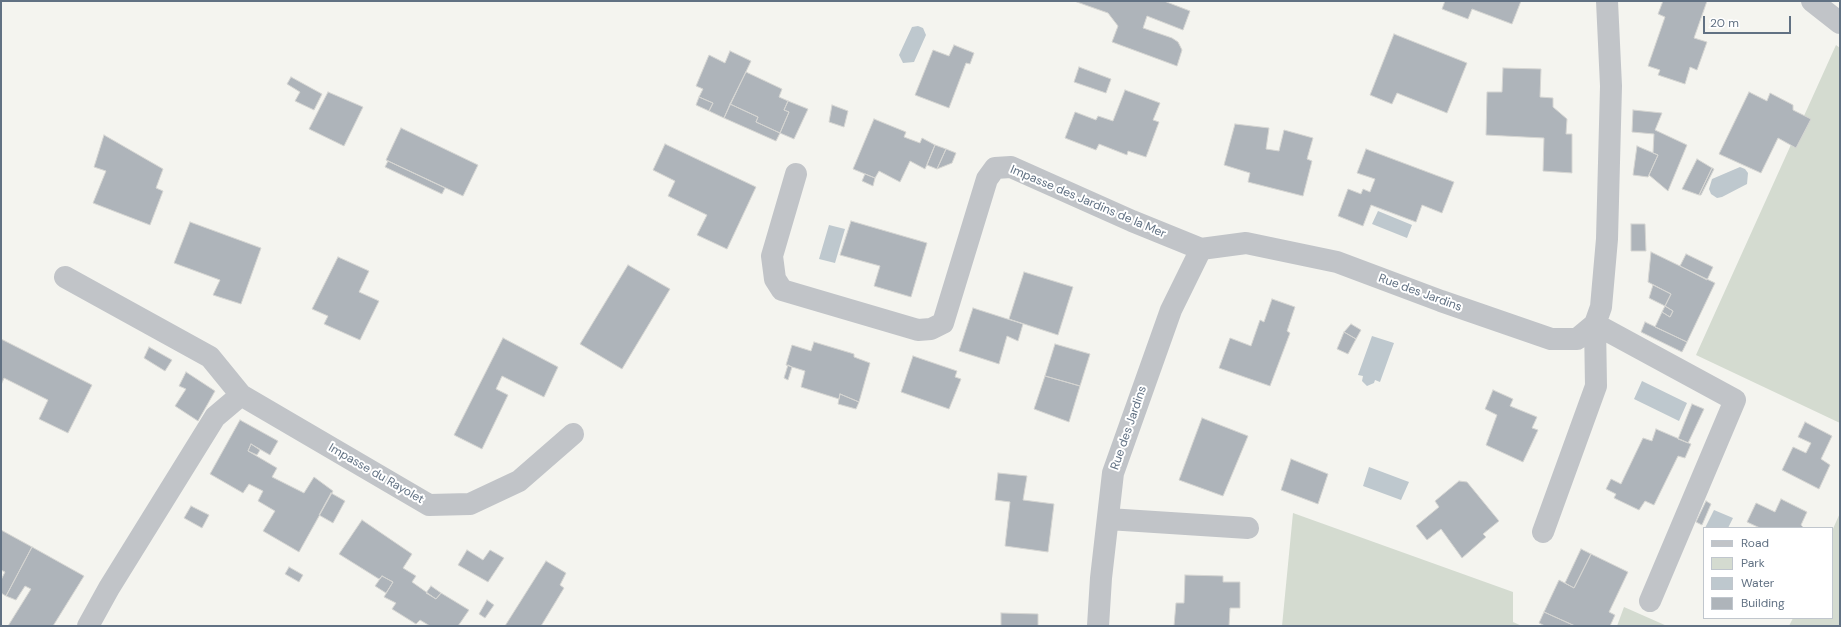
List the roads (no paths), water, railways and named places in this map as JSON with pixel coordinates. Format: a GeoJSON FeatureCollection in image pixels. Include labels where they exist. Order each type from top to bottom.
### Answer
{"type":"FeatureCollection","features":[{"type":"Feature","properties":{"kind":"street","name":"Rue des Jardins"},"geometry":{"type":"LineString","coordinates":[[1098,626],[1101,578],[1114,473],[1170,310],[1201,249],[1246,242],[1337,262],[1441,301],[1551,339],[1577,339],[1595,324],[1602,307],[1607,239],[1611,86],[1607,1]]}},
{"type":"Feature","properties":{"kind":"street"},"geometry":{"type":"LineString","coordinates":[[1812,1],[1840,23]]}},
{"type":"Feature","properties":{"kind":"street","name":"Impasse des Jardins de la Mer"},"geometry":{"type":"LineString","coordinates":[[796,174],[772,256],[774,278],[782,290],[918,330],[931,329],[944,323],[987,179],[995,168],[1011,167],[1132,221],[1201,249]]}},
{"type":"Feature","properties":{"kind":"street","name":"Impasse du Rayolet"},"geometry":{"type":"LineString","coordinates":[[65,277],[210,357],[241,395],[429,505],[470,504],[519,481],[574,434]]}},
{"type":"Feature","properties":{"kind":"street"},"geometry":{"type":"LineString","coordinates":[[1543,532],[1596,386],[1595,324],[1736,400],[1650,602]]}},
{"type":"Feature","properties":{"kind":"street"},"geometry":{"type":"LineString","coordinates":[[88,626],[109,588],[215,417],[241,395]]}},
{"type":"Feature","properties":{"kind":"street"},"geometry":{"type":"LineString","coordinates":[[1108,519],[1248,528]]}},
{"type":"Feature","properties":{"kind":"water"},"geometry":{"type":"Polygon","coordinates":[[[918,26],[923,28],[926,35],[914,62],[903,63],[899,55],[912,27],[918,26]]]}},
{"type":"Feature","properties":{"kind":"water"},"geometry":{"type":"Polygon","coordinates":[[[1740,167],[1745,169],[1748,173],[1747,184],[1722,197],[1717,198],[1711,194],[1709,189],[1712,179],[1740,167]]]}},
{"type":"Feature","properties":{"kind":"water"},"geometry":{"type":"Polygon","coordinates":[[[1378,211],[1412,225],[1407,238],[1372,224],[1378,211]]]}},
{"type":"Feature","properties":{"kind":"water"},"geometry":{"type":"Polygon","coordinates":[[[829,225],[845,229],[835,263],[819,259],[829,225]]]}},
{"type":"Feature","properties":{"kind":"water"},"geometry":{"type":"Polygon","coordinates":[[[1372,336],[1394,343],[1380,382],[1375,380],[1374,383],[1367,386],[1362,381],[1363,376],[1358,375],[1372,336]]]}},
{"type":"Feature","properties":{"kind":"water"},"geometry":{"type":"Polygon","coordinates":[[[1642,381],[1687,403],[1679,421],[1634,399],[1642,381]]]}},
{"type":"Feature","properties":{"kind":"water"},"geometry":{"type":"Polygon","coordinates":[[[1369,467],[1409,482],[1401,500],[1363,486],[1369,467]]]}},
{"type":"Feature","properties":{"kind":"water"},"geometry":{"type":"Polygon","coordinates":[[[1714,510],[1733,518],[1728,527],[1706,527],[1714,510]]]}}]}
